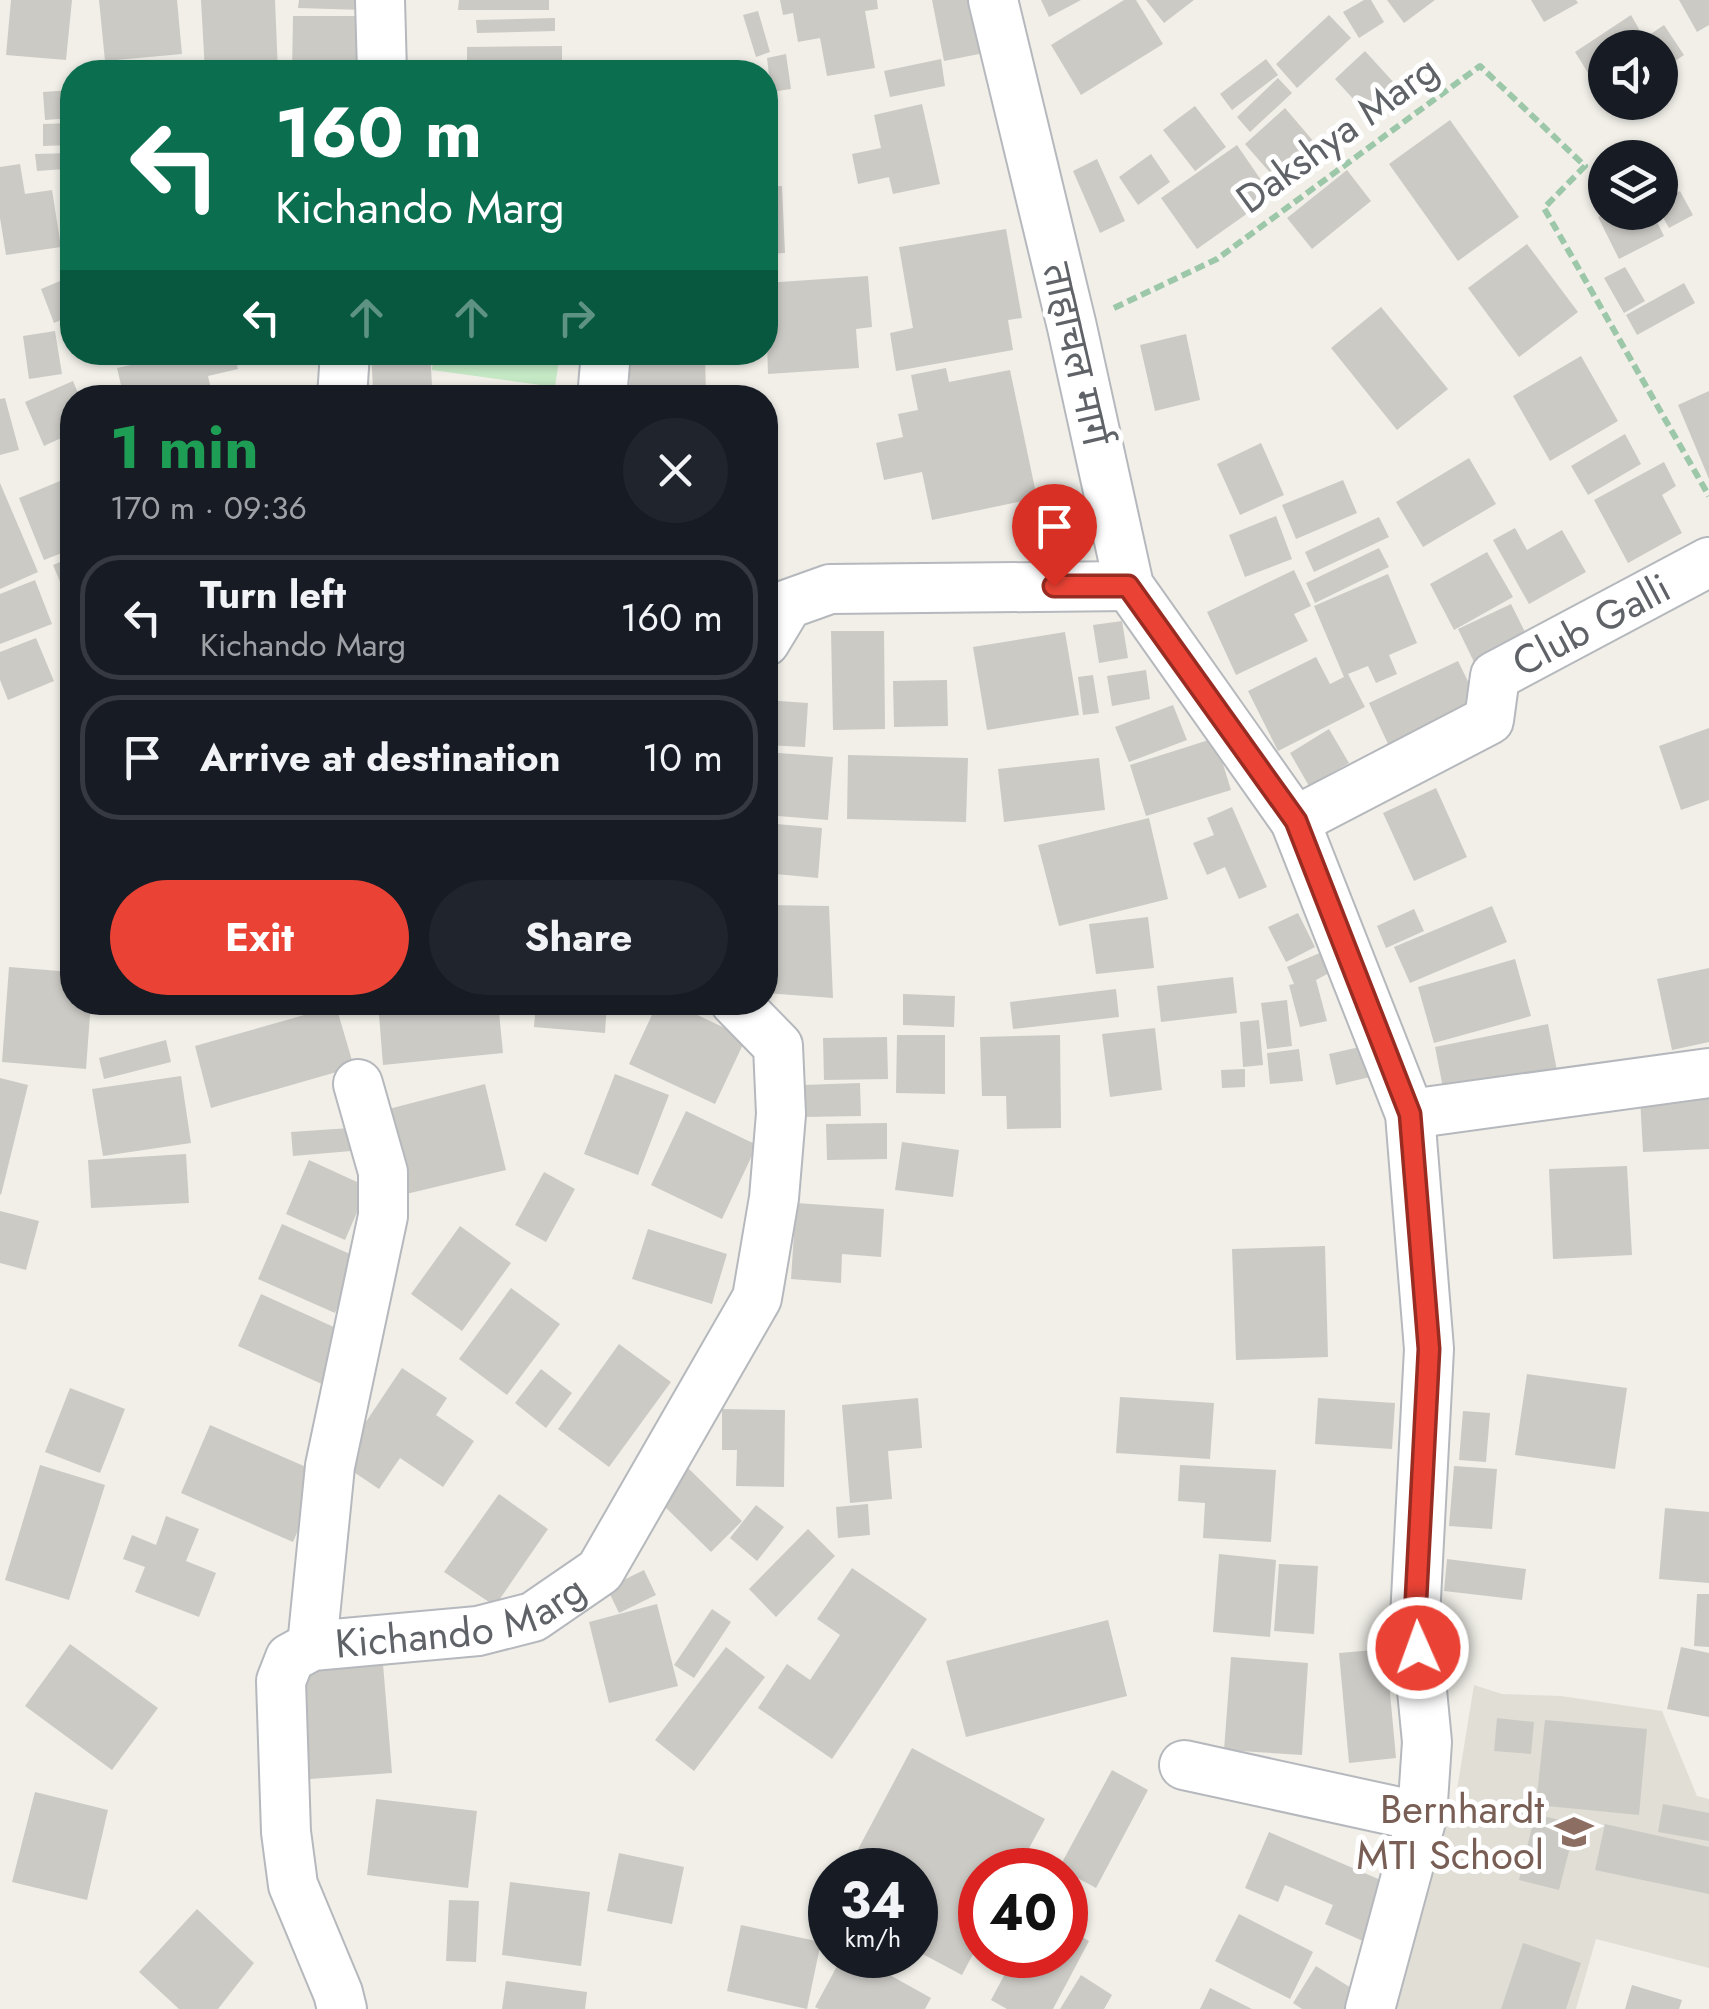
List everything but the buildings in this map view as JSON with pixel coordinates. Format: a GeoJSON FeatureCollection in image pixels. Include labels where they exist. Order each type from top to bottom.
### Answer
{"type":"FeatureCollection","features":[{"type":"Feature","properties":{"kind":"street"},"geometry":{"type":"LineString","coordinates":[[380,0],[382,60]]}},
{"type":"Feature","properties":{"kind":"street","name":"ताहाचल मार्ग"},"geometry":{"type":"LineString","coordinates":[[994,0],[1128,586],[1296,821],[1410,1114],[1429,1349],[1415,1618],[1427,1742],[1422,1817],[1370,2009]]}},
{"type":"Feature","properties":{"kind":"street","name":"Club Galli"},"geometry":{"type":"LineString","coordinates":[[1296,821],[1489,720],[1495,676],[1709,562]]}},
{"type":"Feature","properties":{"kind":"street"},"geometry":{"type":"LineString","coordinates":[[778,621],[788,604],[830,589],[1128,586]]}},
{"type":"Feature","properties":{"kind":"street","name":"Kichando Marg"},"geometry":{"type":"LineString","coordinates":[[342,2009],[293,1885],[286,1832],[282,1681],[290,1658],[312,1646],[478,1631],[533,1616],[600,1571],[757,1298],[774,1198],[781,1114],[778,1046],[748,1015]]}},
{"type":"Feature","properties":{"kind":"street"},"geometry":{"type":"LineString","coordinates":[[1410,1114],[1709,1073]]}},
{"type":"Feature","properties":{"kind":"street"},"geometry":{"type":"LineString","coordinates":[[312,1646],[330,1466],[384,1216],[383,1172],[358,1084]]}},
{"type":"Feature","properties":{"kind":"street"},"geometry":{"type":"LineString","coordinates":[[1184,1765],[1422,1817]]}},
{"type":"Feature","properties":{"kind":"path","name":"Dakshya Marg"},"geometry":{"type":"LineString","coordinates":[[1072,328],[1216,260],[1480,66],[1585,166],[1544,208],[1709,496]]}},
{"type":"Feature","properties":{"kind":"shaded area","name":"Bernhardt MTI School"},"geometry":{"type":"Polygon","coordinates":[[[1474,1685],[1502,1694],[1561,1696],[1662,1711],[1697,1796],[1709,1799],[1709,1968],[1596,1939],[1576,2009],[1378,2009],[1423,1862],[1455,1802],[1474,1685]]]}},
{"type":"Feature","properties":{"kind":"green space"},"geometry":{"type":"Polygon","coordinates":[[[433,365],[558,365],[555,385],[432,370],[433,365]]]}},
{"type":"Feature","properties":{"kind":"place","name":"Bernhardt MTI School"},"geometry":{"type":"Point","coordinates":[1574,1832]}},
{"type":"Feature","properties":{"kind":"route"},"geometry":{"type":"LineString","coordinates":[[1054,586],[1128,586],[1296,821],[1410,1114],[1429,1349],[1415,1618],[1418,1648]]}}]}
